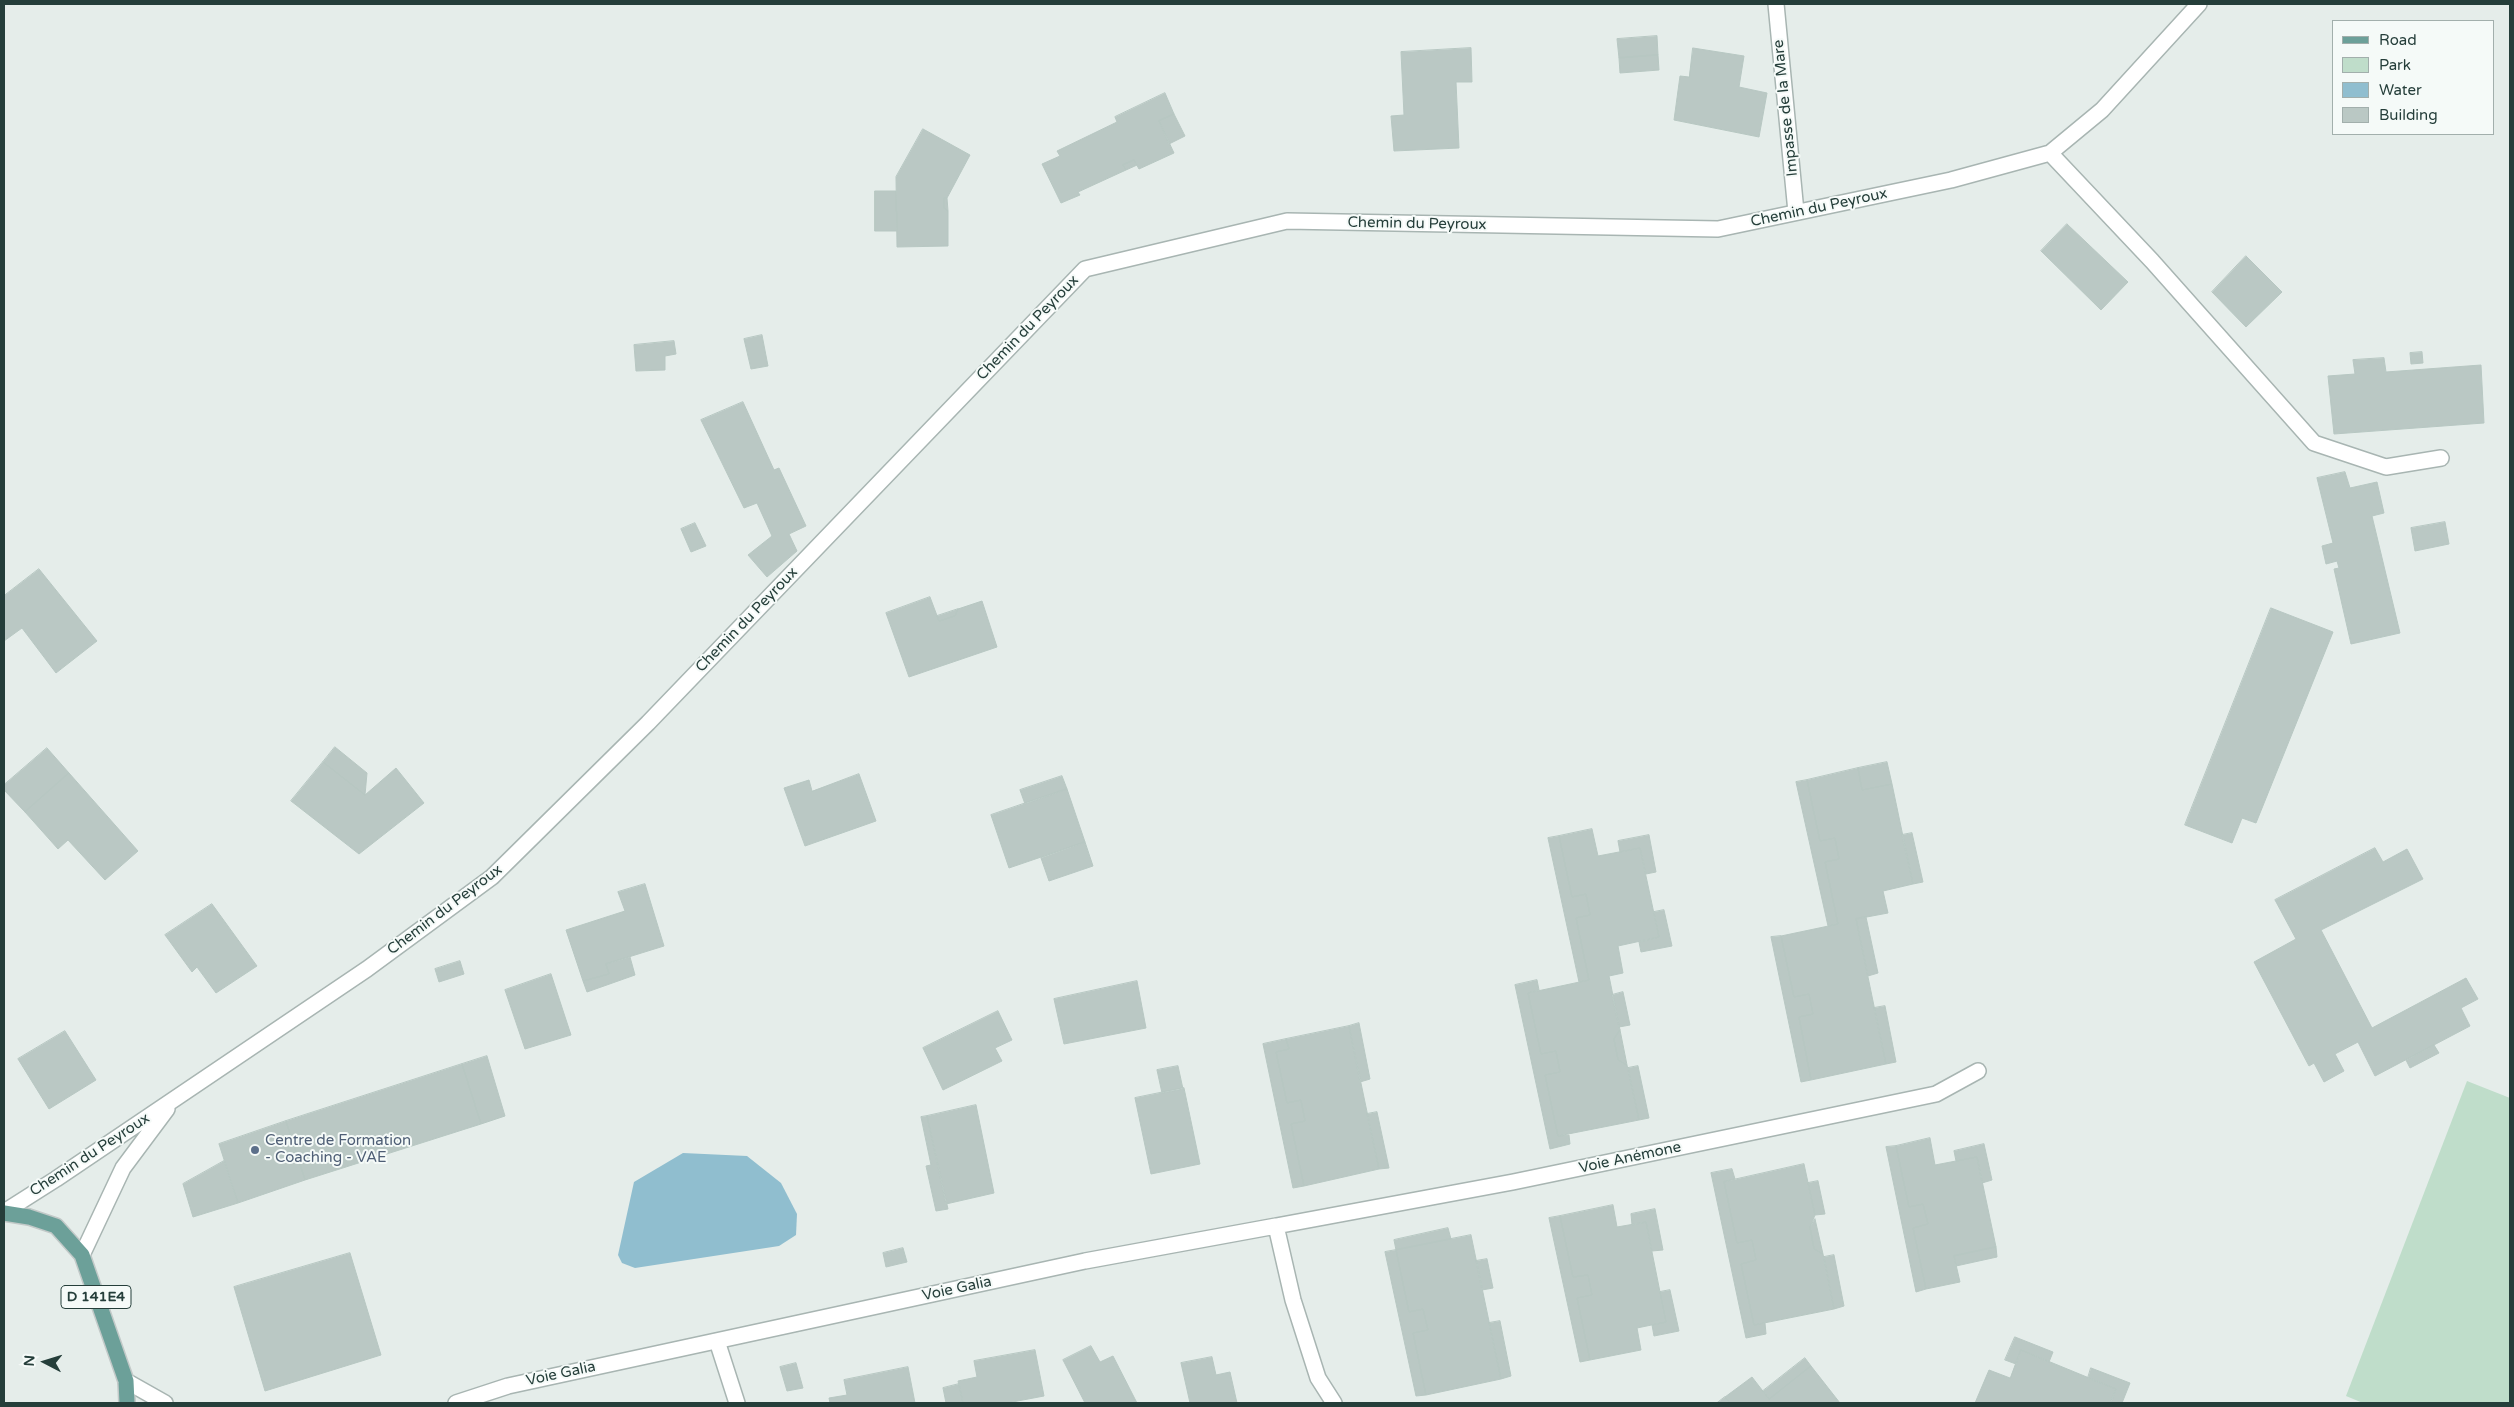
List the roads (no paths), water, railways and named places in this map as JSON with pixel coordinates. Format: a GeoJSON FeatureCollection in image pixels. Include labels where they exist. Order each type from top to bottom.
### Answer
{"type":"FeatureCollection","features":[{"type":"Feature","properties":{"kind":"main road","name":"D 141E4"},"geometry":{"type":"LineString","coordinates":[[4,1212],[28,1216],[56,1226],[82,1255],[126,1380],[127,1403]]}},
{"type":"Feature","properties":{"kind":"street","name":"Impasse de la Mare"},"geometry":{"type":"LineString","coordinates":[[1776,4],[1796,212]]}},
{"type":"Feature","properties":{"kind":"street","name":"Chemin du Peyroux"},"geometry":{"type":"LineString","coordinates":[[4,1212],[56,1180],[367,969],[492,877],[648,723],[1085,268],[1287,221],[1718,229],[1951,180],[2050,152],[2102,110],[2199,4]]}},
{"type":"Feature","properties":{"kind":"street"},"geometry":{"type":"LineString","coordinates":[[2050,152],[2152,261],[2314,443],[2386,467],[2441,458]]}},
{"type":"Feature","properties":{"kind":"street","name":"Voie Anémone"},"geometry":{"type":"LineString","coordinates":[[1276,1226],[1513,1182],[1936,1094],[1978,1071]]}},
{"type":"Feature","properties":{"kind":"street","name":"Chemin du Peyroux"},"geometry":{"type":"LineString","coordinates":[[82,1255],[123,1168],[175,1098]]}},
{"type":"Feature","properties":{"kind":"street"},"geometry":{"type":"LineString","coordinates":[[1276,1226],[1293,1300],[1318,1378],[1334,1403]]}},
{"type":"Feature","properties":{"kind":"street","name":"Voie Galia"},"geometry":{"type":"LineString","coordinates":[[456,1403],[508,1386],[1085,1261],[1276,1226]]}},
{"type":"Feature","properties":{"kind":"street"},"geometry":{"type":"LineString","coordinates":[[718,1341],[737,1403]]}},
{"type":"Feature","properties":{"kind":"street"},"geometry":{"type":"LineString","coordinates":[[126,1380],[165,1403]]}},
{"type":"Feature","properties":{"kind":"water"},"geometry":{"type":"Polygon","coordinates":[[[683,1153],[747,1156],[781,1183],[797,1214],[796,1235],[779,1246],[635,1268],[622,1263],[618,1255],[634,1182],[683,1153]]]}},
{"type":"Feature","properties":{"kind":"place","name":"Centre de Formation - Coaching - VAE"},"geometry":{"type":"Point","coordinates":[255,1150]}}]}
